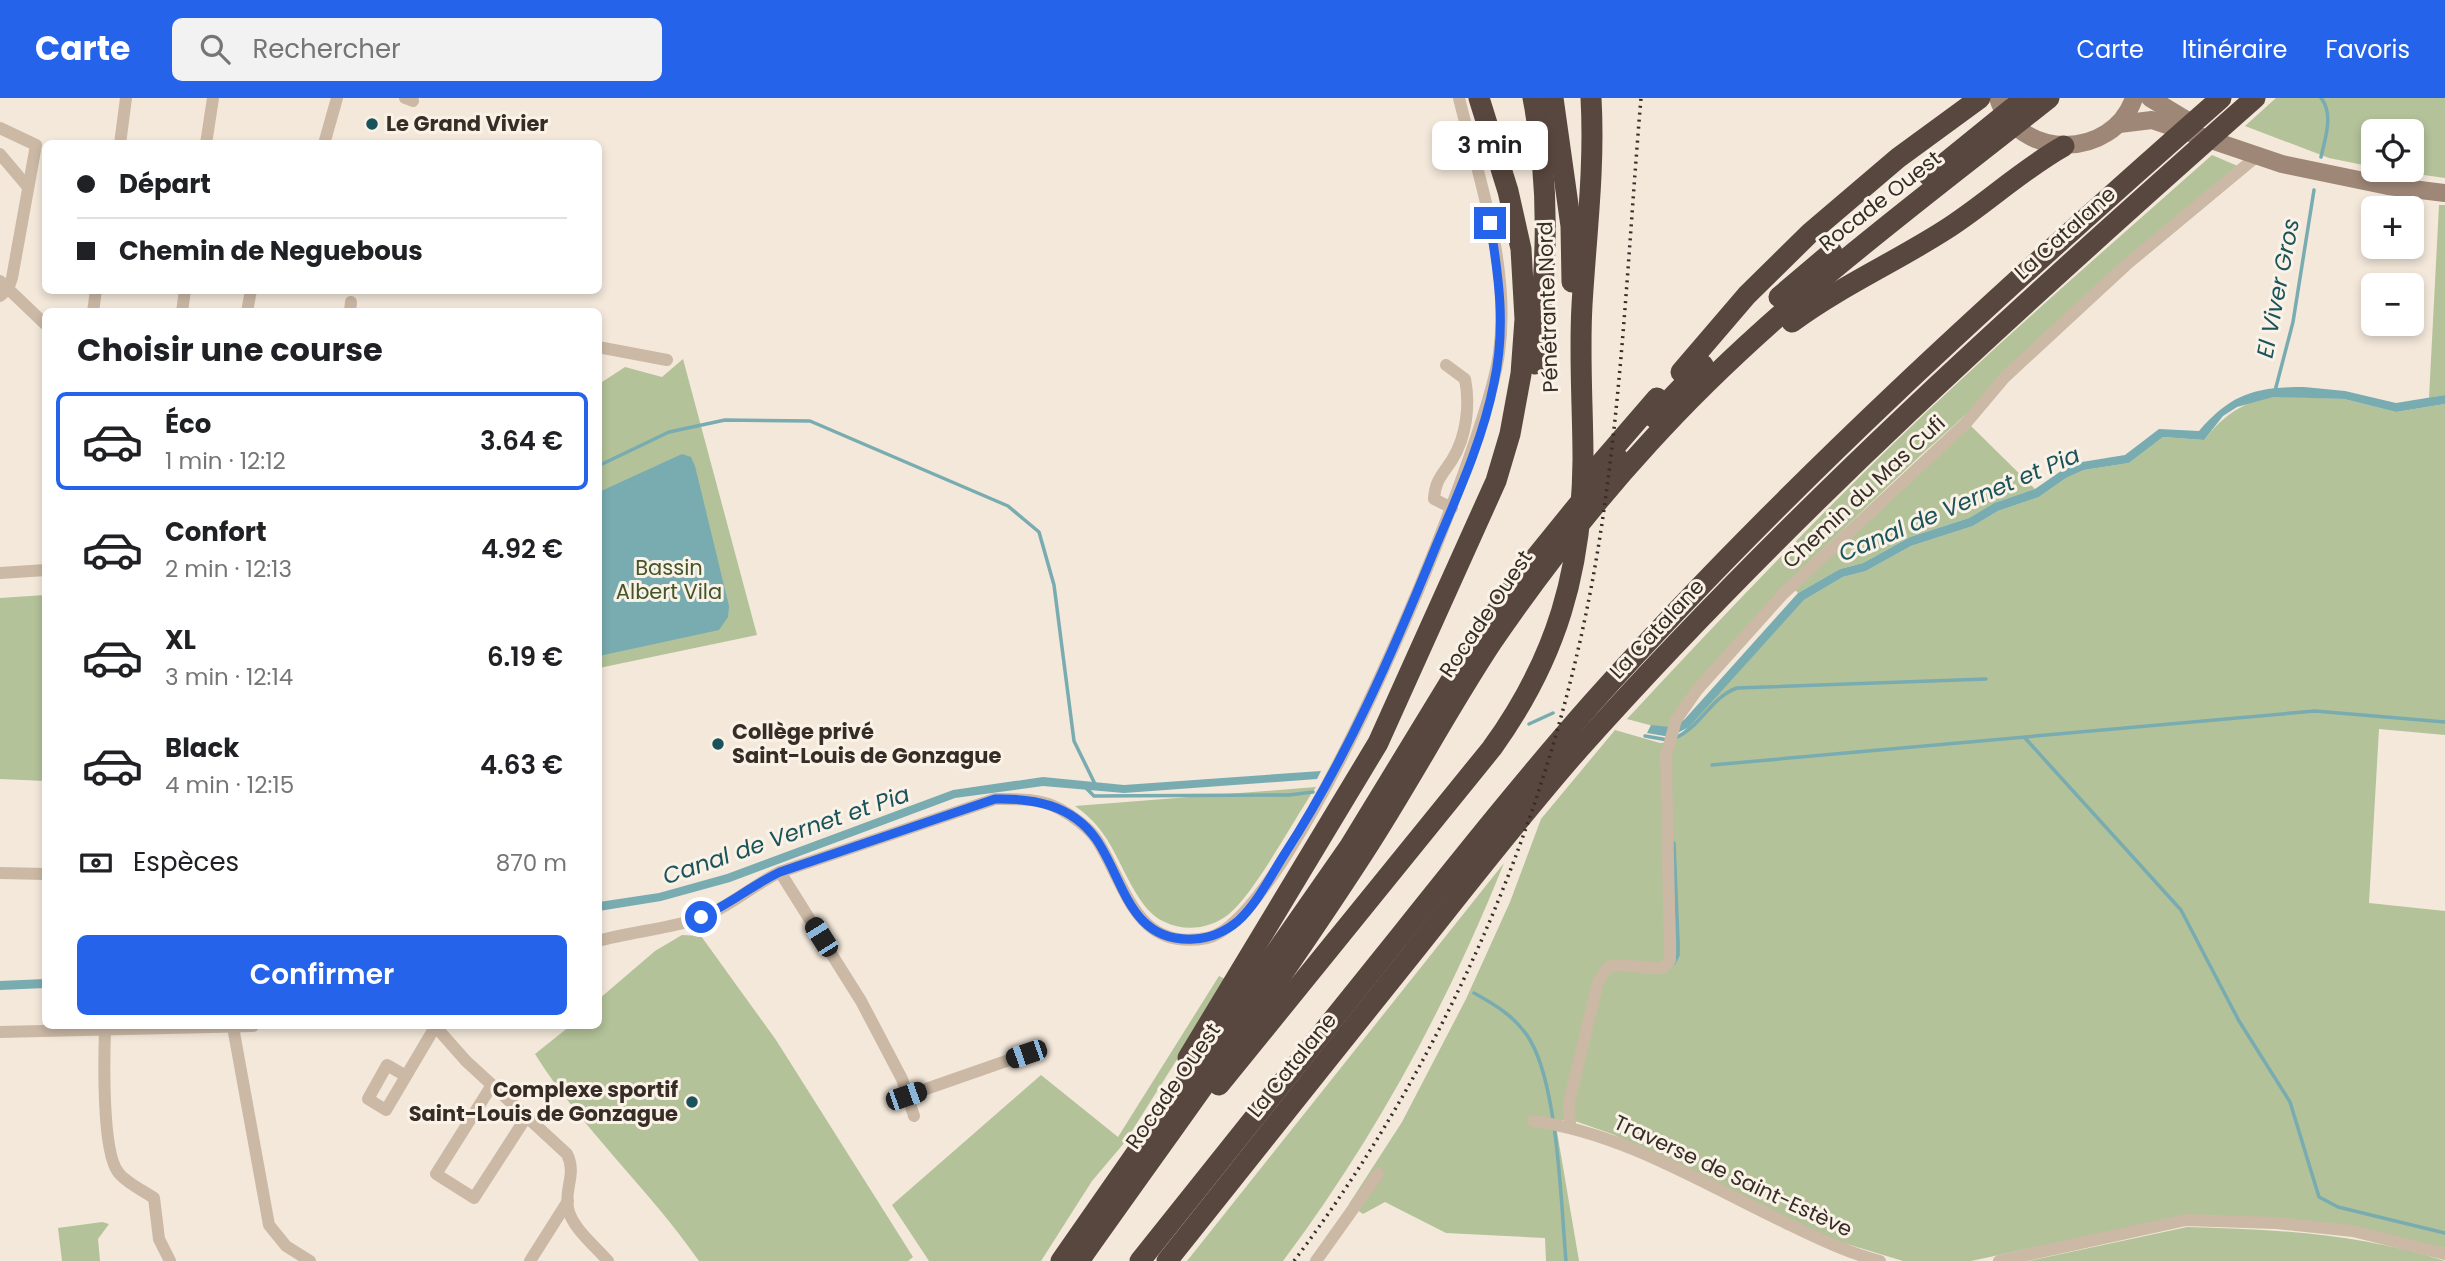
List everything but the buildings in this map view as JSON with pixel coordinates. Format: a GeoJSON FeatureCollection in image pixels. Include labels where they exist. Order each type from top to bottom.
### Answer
{"type":"FeatureCollection","features":[{"type":"Feature","properties":{"kind":"highway"},"geometry":{"type":"LineString","coordinates":[[1051,1261],[1140,1134],[1378,743],[1496,481],[1510,434],[1521,374],[1525,320],[1521,249],[1508,191],[1479,98]]}},
{"type":"Feature","properties":{"kind":"highway","name":"Pénétrante Nord"},"geometry":{"type":"LineString","coordinates":[[1378,743],[1420,662],[1501,484],[1532,379],[1543,305],[1547,206],[1544,158],[1533,98]]}},
{"type":"Feature","properties":{"kind":"highway","name":"Pénétrante Nord"},"geometry":{"type":"LineString","coordinates":[[1553,98],[1571,226],[1570,512]]}},
{"type":"Feature","properties":{"kind":"highway"},"geometry":{"type":"LineString","coordinates":[[1081,1261],[1521,709],[1556,635],[1567,602],[1570,512],[1583,464],[1582,304],[1591,199],[1591,98]]}},
{"type":"Feature","properties":{"kind":"highway"},"geometry":{"type":"LineString","coordinates":[[1637,437],[1747,295],[1810,233],[1898,158],[1980,98]]}},
{"type":"Feature","properties":{"kind":"highway","name":"Rocade Ouest"},"geometry":{"type":"LineString","coordinates":[[1061,1261],[1261,976],[1399,769],[1472,646],[1570,512],[1637,437],[2027,103],[2049,98]]}},
{"type":"Feature","properties":{"kind":"highway","name":"La Catalane"},"geometry":{"type":"LineString","coordinates":[[1140,1261],[1516,792],[1593,702],[1723,562],[1870,415],[2219,99]]}},
{"type":"Feature","properties":{"kind":"highway","name":"La Catalane"},"geometry":{"type":"LineString","coordinates":[[1167,1261],[1500,843],[1578,751],[1734,581],[1885,432],[2248,104]]}},
{"type":"Feature","properties":{"kind":"highway"},"geometry":{"type":"LineString","coordinates":[[1637,437],[1817,304],[1927,242],[1969,215],[2041,159],[2064,146]]}},
{"type":"Feature","properties":{"kind":"highway","name":"Rocade Ouest"},"geometry":{"type":"LineString","coordinates":[[1081,1261],[1363,853],[1491,644],[1564,544],[1628,467],[1637,437]]}},
{"type":"Feature","properties":{"kind":"main road"},"geometry":{"type":"LineString","coordinates":[[1998,98],[2001,107],[2017,127],[2039,141],[2064,146],[2088,143],[2119,124],[2138,119],[2159,121],[2256,157],[2348,179],[2445,193]]}},
{"type":"Feature","properties":{"kind":"main road"},"geometry":{"type":"LineString","coordinates":[[2119,124],[2134,98]]}},
{"type":"Feature","properties":{"kind":"main road"},"geometry":{"type":"LineString","coordinates":[[2150,98],[2180,118],[2269,150],[2375,175],[2445,185]]}},
{"type":"Feature","properties":{"kind":"street"},"geometry":{"type":"LineString","coordinates":[[121,140],[126,98]]}},
{"type":"Feature","properties":{"kind":"street"},"geometry":{"type":"LineString","coordinates":[[207,140],[213,98]]}},
{"type":"Feature","properties":{"kind":"street"},"geometry":{"type":"LineString","coordinates":[[325,140],[337,98]]}},
{"type":"Feature","properties":{"kind":"street"},"geometry":{"type":"LineString","coordinates":[[602,940],[701,917],[725,907],[750,888],[780,872],[995,799],[1028,799],[1058,808],[1080,823],[1096,838],[1137,915],[1150,927],[1171,937],[1210,937],[1238,921],[1251,907],[1331,779],[1416,597],[1452,508],[1494,385],[1500,351],[1502,303],[1490,223],[1460,98]]}},
{"type":"Feature","properties":{"kind":"street"},"geometry":{"type":"LineString","coordinates":[[0,128],[36,145],[3,288],[42,322]]}},
{"type":"Feature","properties":{"kind":"street"},"geometry":{"type":"LineString","coordinates":[[0,154],[27,186]]}},
{"type":"Feature","properties":{"kind":"street","name":"Chemin du Mas Cufi"},"geometry":{"type":"LineString","coordinates":[[1570,1126],[1569,1103],[1598,982],[1608,967],[1616,965],[1663,968],[1670,960],[1665,803],[1668,742],[1676,720],[1697,690],[1783,594],[1967,422],[2005,377],[2126,265],[2256,157]]}},
{"type":"Feature","properties":{"kind":"street"},"geometry":{"type":"LineString","coordinates":[[602,348],[667,360]]}},
{"type":"Feature","properties":{"kind":"street"},"geometry":{"type":"LineString","coordinates":[[1446,365],[1465,379],[1469,398],[1457,449],[1434,488],[1434,499],[1452,508]]}},
{"type":"Feature","properties":{"kind":"street"},"geometry":{"type":"LineString","coordinates":[[0,573],[42,570]]}},
{"type":"Feature","properties":{"kind":"street"},"geometry":{"type":"LineString","coordinates":[[780,872],[861,1001],[902,1079],[914,1116]]}},
{"type":"Feature","properties":{"kind":"street"},"geometry":{"type":"LineString","coordinates":[[0,873],[42,874]]}},
{"type":"Feature","properties":{"kind":"street"},"geometry":{"type":"LineString","coordinates":[[0,1032],[60,1029]]}},
{"type":"Feature","properties":{"kind":"street"},"geometry":{"type":"LineString","coordinates":[[92,1029],[147,1029]]}},
{"type":"Feature","properties":{"kind":"street"},"geometry":{"type":"LineString","coordinates":[[233,1029],[269,1225],[286,1245],[310,1261]]}},
{"type":"Feature","properties":{"kind":"street"},"geometry":{"type":"LineString","coordinates":[[406,1076],[433,1029]]}},
{"type":"Feature","properties":{"kind":"street"},"geometry":{"type":"LineString","coordinates":[[438,1029],[492,1084],[555,1140],[573,1166],[568,1201],[572,1219],[608,1261]]}},
{"type":"Feature","properties":{"kind":"street"},"geometry":{"type":"LineString","coordinates":[[104,1030],[104,1092],[113,1162],[119,1173],[154,1198],[159,1239],[170,1261]]}},
{"type":"Feature","properties":{"kind":"street"},"geometry":{"type":"LineString","coordinates":[[906,1096],[1026,1054]]}},
{"type":"Feature","properties":{"kind":"street"},"geometry":{"type":"LineString","coordinates":[[492,1084],[436,1174],[474,1198],[527,1116]]}},
{"type":"Feature","properties":{"kind":"street","name":"Traverse de Saint-Estève"},"geometry":{"type":"LineString","coordinates":[[1533,1121],[1570,1126],[1610,1139],[1832,1245],[1880,1261]]}},
{"type":"Feature","properties":{"kind":"street"},"geometry":{"type":"LineString","coordinates":[[1316,1261],[1378,1174]]}},
{"type":"Feature","properties":{"kind":"street"},"geometry":{"type":"LineString","coordinates":[[530,1261],[568,1201]]}},
{"type":"Feature","properties":{"kind":"street"},"geometry":{"type":"LineString","coordinates":[[1999,1261],[2186,1220],[2276,1223],[2353,1231],[2445,1254]]}},
{"type":"Feature","properties":{"kind":"green space"},"geometry":{"type":"Polygon","coordinates":[[[2276,98],[2445,98],[2445,178],[2424,175],[2424,119],[2361,119],[2361,165],[2329,158],[2245,126],[2276,98]]]}},
{"type":"Feature","properties":{"kind":"green space"},"geometry":{"type":"Polygon","coordinates":[[[2212,155],[2240,167],[1920,456],[1787,583],[1670,727],[1657,727],[1627,719],[1758,580],[1893,444],[2011,334],[2212,155]]]}},
{"type":"Feature","properties":{"kind":"green space"},"geometry":{"type":"Polygon","coordinates":[[[2439,205],[2445,205],[2445,395],[2429,398],[2439,205]]]}},
{"type":"Feature","properties":{"kind":"green space","name":"Bassin Albert Vila"},"geometry":{"type":"Polygon","coordinates":[[[683,359],[757,635],[602,667],[602,382],[625,367],[662,377],[683,359]]]}},
{"type":"Feature","properties":{"kind":"green space"},"geometry":{"type":"Polygon","coordinates":[[[2273,396],[2344,399],[2396,412],[2445,404],[2445,735],[2379,729],[2369,903],[2445,911],[2445,1248],[2186,1215],[1971,1261],[1903,1261],[1834,1240],[1612,1134],[1572,1120],[1555,1120],[1579,1261],[1546,1261],[1545,1238],[1446,1233],[1385,1202],[1363,1214],[1349,1204],[1402,1122],[1466,999],[1510,902],[1541,819],[1615,730],[1660,743],[1674,742],[1804,600],[1843,577],[1866,571],[1911,546],[1973,526],[1998,511],[2039,497],[2066,478],[2084,470],[2129,463],[2163,437],[2204,440],[2234,411],[2273,396]]]}},
{"type":"Feature","properties":{"kind":"green space"},"geometry":{"type":"Polygon","coordinates":[[[1971,426],[2035,489],[1994,503],[1969,518],[1910,537],[1863,563],[1840,569],[1798,593],[1795,590],[1971,426]]]}},
{"type":"Feature","properties":{"kind":"green space"},"geometry":{"type":"Polygon","coordinates":[[[42,595],[42,781],[0,779],[0,598],[42,595]]]}},
{"type":"Feature","properties":{"kind":"green space"},"geometry":{"type":"Polygon","coordinates":[[[1316,787],[1263,872],[1240,903],[1219,921],[1184,928],[1162,921],[1152,914],[1135,891],[1099,828],[1075,806],[1316,787]]]}},
{"type":"Feature","properties":{"kind":"green space"},"geometry":{"type":"Polygon","coordinates":[[[1504,863],[1458,968],[1407,1069],[1348,1167],[1283,1261],[1187,1261],[1504,863]]]}},
{"type":"Feature","properties":{"kind":"green space","name":"Complexe sportif Saint-Louis de Gonzague"},"geometry":{"type":"Polygon","coordinates":[[[682,935],[701,936],[776,1040],[913,1257],[908,1261],[699,1261],[659,1209],[573,1108],[535,1054],[566,1029],[602,1029],[602,996],[655,951],[682,935]]]}},
{"type":"Feature","properties":{"kind":"green space"},"geometry":{"type":"Polygon","coordinates":[[[1219,976],[1227,980],[1125,1142],[1092,1181],[1041,1261],[929,1261],[892,1205],[1041,1075],[1118,1137],[1219,976]]]}},
{"type":"Feature","properties":{"kind":"green space"},"geometry":{"type":"Polygon","coordinates":[[[102,1222],[109,1224],[98,1239],[100,1261],[62,1261],[58,1228],[102,1222]]]}},
{"type":"Feature","properties":{"kind":"green space"},"geometry":{"type":"Polygon","coordinates":[[[2187,1227],[2253,1229],[2350,1239],[2445,1261],[2028,1261],[2187,1227]]]}},
{"type":"Feature","properties":{"kind":"water","name":"Canal de Vernet et Pia"},"geometry":{"type":"Polygon","coordinates":[[[2304,387],[2345,391],[2396,403],[2445,395],[2445,404],[2396,412],[2344,399],[2273,397],[2237,407],[2223,416],[2204,440],[2163,437],[2129,463],[2084,470],[2066,478],[2039,497],[1998,511],[1973,526],[1911,546],[1866,571],[1843,577],[1804,600],[1689,727],[1670,737],[1647,733],[1651,725],[1670,727],[1684,720],[1798,593],[1840,569],[1863,563],[1910,537],[1969,518],[1994,503],[2035,489],[2061,471],[2082,462],[2125,455],[2159,429],[2199,431],[2222,409],[2245,395],[2271,389],[2304,387]]]}},
{"type":"Feature","properties":{"kind":"water"},"geometry":{"type":"Polygon","coordinates":[[[682,454],[691,457],[729,606],[728,617],[719,630],[602,655],[602,491],[682,454]]]}},
{"type":"Feature","properties":{"kind":"water","name":"Canal de Vernet et Pia"},"geometry":{"type":"Polygon","coordinates":[[[1321,771],[1317,779],[1124,793],[1043,786],[955,798],[730,882],[661,901],[602,911],[602,902],[659,893],[727,874],[953,790],[1043,777],[1124,785],[1321,771]]]}},
{"type":"Feature","properties":{"kind":"water"},"geometry":{"type":"Polygon","coordinates":[[[42,979],[42,988],[0,990],[0,981],[42,979]]]}},
{"type":"Feature","properties":{"kind":"waterway","name":"El Viver Gros"},"geometry":{"type":"LineString","coordinates":[[2321,98],[2328,119],[2321,157]]}},
{"type":"Feature","properties":{"kind":"waterway","name":"El Viver Gros"},"geometry":{"type":"LineString","coordinates":[[2275,391],[2293,322],[2314,190]]}},
{"type":"Feature","properties":{"kind":"waterway"},"geometry":{"type":"LineString","coordinates":[[602,464],[669,432],[725,420],[810,421],[1008,506],[1039,532],[1054,585],[1074,741],[1095,784]]}},
{"type":"Feature","properties":{"kind":"waterway"},"geometry":{"type":"LineString","coordinates":[[1675,738],[1692,727],[1720,698],[1737,688],[1986,679]]}},
{"type":"Feature","properties":{"kind":"waterway"},"geometry":{"type":"LineString","coordinates":[[1712,765],[2315,711],[2445,722]]}},
{"type":"Feature","properties":{"kind":"waterway"},"geometry":{"type":"LineString","coordinates":[[1529,724],[1553,713]]}},
{"type":"Feature","properties":{"kind":"waterway"},"geometry":{"type":"LineString","coordinates":[[1645,736],[1668,740]]}},
{"type":"Feature","properties":{"kind":"waterway"},"geometry":{"type":"LineString","coordinates":[[2025,738],[2181,910],[2239,1021],[2290,1102],[2319,1197],[2338,1207],[2445,1233]]}},
{"type":"Feature","properties":{"kind":"waterway"},"geometry":{"type":"LineString","coordinates":[[1085,787],[1094,796],[1289,795],[1313,792]]}},
{"type":"Feature","properties":{"kind":"waterway"},"geometry":{"type":"LineString","coordinates":[[1674,843],[1678,942],[1678,955],[1674,963]]}},
{"type":"Feature","properties":{"kind":"waterway"},"geometry":{"type":"LineString","coordinates":[[1474,993],[1498,1007],[1519,1025],[1530,1040],[1539,1061],[1547,1086],[1557,1147],[1566,1261]]}},
{"type":"Feature","properties":{"kind":"railway"},"geometry":{"type":"LineString","coordinates":[[1294,1261],[1350,1182],[1401,1100],[1447,1014],[1488,926],[1523,836],[1553,744],[1578,650],[1606,499],[1641,98]]}},
{"type":"Feature","properties":{"kind":"place","name":"Le Grand Vivier"},"geometry":{"type":"Point","coordinates":[372,124]}},
{"type":"Feature","properties":{"kind":"place","name":"Collège privé Saint-Louis de Gonzague"},"geometry":{"type":"Point","coordinates":[718,744]}},
{"type":"Feature","properties":{"kind":"place","name":"Complexe sportif Saint-Louis de Gonzague"},"geometry":{"type":"Point","coordinates":[692,1102]}},
{"type":"Feature","properties":{"kind":"route"},"geometry":{"type":"LineString","coordinates":[[701,917],[725,907],[750,888],[780,872],[995,799],[1028,799],[1058,808],[1096,838],[1120,888],[1137,915],[1150,927],[1171,937],[1195,939],[1223,932],[1238,921],[1251,907],[1331,779],[1416,597],[1452,508],[1483,422],[1500,351],[1502,303],[1490,223]]}}]}
